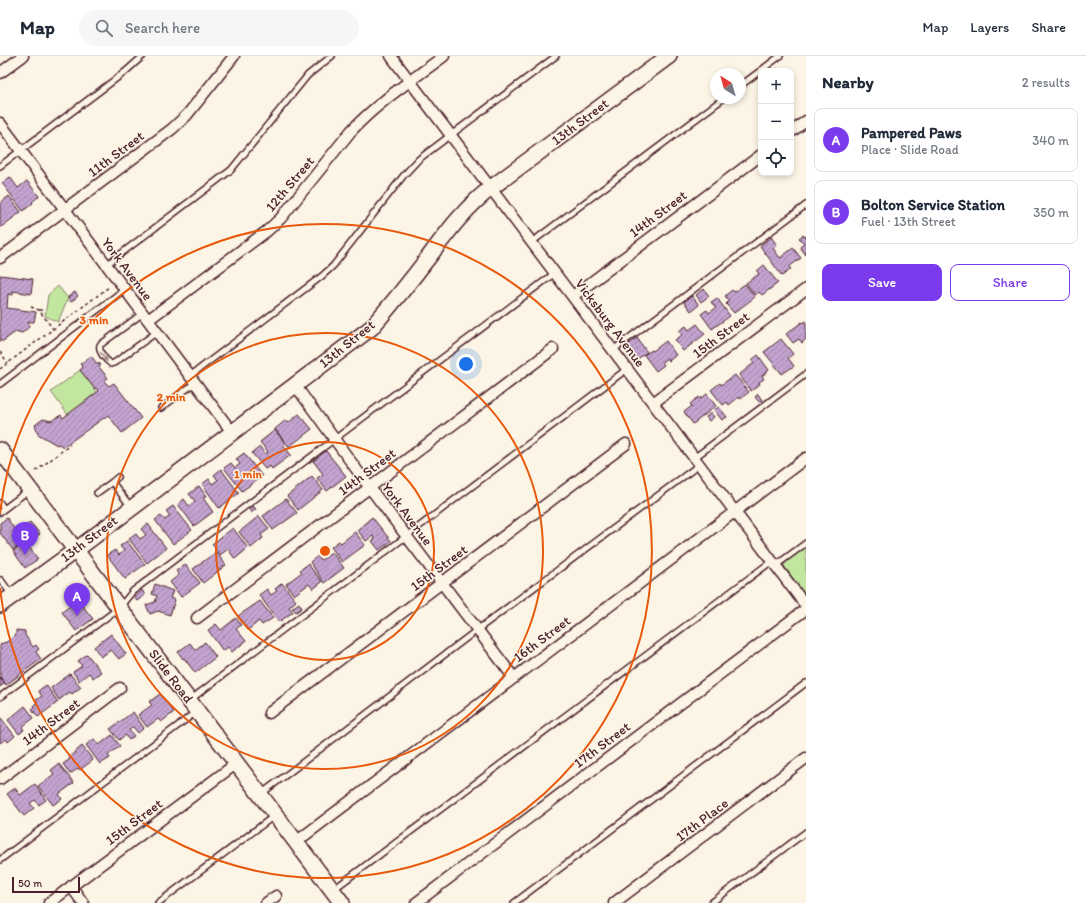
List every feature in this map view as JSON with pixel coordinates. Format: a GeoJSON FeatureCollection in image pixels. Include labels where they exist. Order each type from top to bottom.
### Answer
{"type":"FeatureCollection","features":[{"type":"Feature","properties":{"kind":"street"},"geometry":{"type":"LineString","coordinates":[[0,73],[23,56]]}},
{"type":"Feature","properties":{"kind":"street","name":"11th Street"},"geometry":{"type":"LineString","coordinates":[[0,258],[172,129],[187,115],[234,56]]}},
{"type":"Feature","properties":{"kind":"street","name":"Vicksburg Avenue"},"geometry":{"type":"LineString","coordinates":[[391,56],[774,563],[806,608]]}},
{"type":"Feature","properties":{"kind":"street","name":"12th Street"},"geometry":{"type":"LineString","coordinates":[[145,316],[255,240],[281,218],[362,118],[444,56]]}},
{"type":"Feature","properties":{"kind":"street","name":"13th Street"},"geometry":{"type":"LineString","coordinates":[[0,605],[76,550],[371,328],[393,304],[457,221],[473,204],[491,188],[669,56]]}},
{"type":"Feature","properties":{"kind":"street"},"geometry":{"type":"LineString","coordinates":[[794,130],[806,121]]}},
{"type":"Feature","properties":{"kind":"street","name":"York Avenue"},"geometry":{"type":"LineString","coordinates":[[0,123],[232,432]]}},
{"type":"Feature","properties":{"kind":"street","name":"14th Street"},"geometry":{"type":"LineString","coordinates":[[572,296],[758,157]]}},
{"type":"Feature","properties":{"kind":"street","name":"15th Street"},"geometry":{"type":"LineString","coordinates":[[653,403],[806,288]]}},
{"type":"Feature","properties":{"kind":"street","name":"14th Street"},"geometry":{"type":"LineString","coordinates":[[197,618],[553,349]]}},
{"type":"Feature","properties":{"kind":"street","name":"York Avenue"},"geometry":{"type":"LineString","coordinates":[[295,385],[370,488],[514,678]]}},
{"type":"Feature","properties":{"kind":"street","name":"15th Street"},"geometry":{"type":"LineString","coordinates":[[269,713],[626,444]]}},
{"type":"Feature","properties":{"kind":"street","name":"Slide Road"},"geometry":{"type":"LineString","coordinates":[[0,450],[342,903]]}},
{"type":"Feature","properties":{"kind":"street","name":"16th Street"},"geometry":{"type":"LineString","coordinates":[[296,842],[806,458]]}},
{"type":"Feature","properties":{"kind":"street","name":"17th Street"},"geometry":{"type":"LineString","coordinates":[[416,903],[806,608]]}},
{"type":"Feature","properties":{"kind":"street","name":"14th Street"},"geometry":{"type":"LineString","coordinates":[[0,779],[120,688]]}},
{"type":"Feature","properties":{"kind":"street","name":"17th Place"},"geometry":{"type":"LineString","coordinates":[[614,903],[806,758]]}},
{"type":"Feature","properties":{"kind":"street","name":"15th Street"},"geometry":{"type":"LineString","coordinates":[[49,903],[237,763]]}},
{"type":"Feature","properties":{"kind":"street"},"geometry":{"type":"LineString","coordinates":[[71,886],[83,903]]}},
{"type":"Feature","properties":{"kind":"street"},"geometry":{"type":"LineString","coordinates":[[266,903],[276,896]]}},
{"type":"Feature","properties":{"kind":"lane"},"geometry":{"type":"LineString","coordinates":[[0,166],[125,72],[143,56]]}},
{"type":"Feature","properties":{"kind":"lane"},"geometry":{"type":"LineString","coordinates":[[106,265],[231,170],[308,75],[332,56]]}},
{"type":"Feature","properties":{"kind":"lane"},"geometry":{"type":"LineString","coordinates":[[161,408],[192,379],[333,266],[404,175],[419,159],[556,56]]}},
{"type":"Feature","properties":{"kind":"lane"},"geometry":{"type":"LineString","coordinates":[[746,82],[780,56]]}},
{"type":"Feature","properties":{"kind":"lane"},"geometry":{"type":"LineString","coordinates":[[532,242],[716,104]]}},
{"type":"Feature","properties":{"kind":"lane"},"geometry":{"type":"LineString","coordinates":[[613,350],[806,205]]}},
{"type":"Feature","properties":{"kind":"lane"},"geometry":{"type":"LineString","coordinates":[[0,697],[119,608],[133,591],[555,273]]}},
{"type":"Feature","properties":{"kind":"lane"},"geometry":{"type":"LineString","coordinates":[[0,384],[125,290]]}},
{"type":"Feature","properties":{"kind":"lane"},"geometry":{"type":"LineString","coordinates":[[145,316],[100,345],[100,350],[111,364],[157,332]]}},
{"type":"Feature","properties":{"kind":"lane"},"geometry":{"type":"LineString","coordinates":[[0,860],[407,536],[627,369]]}},
{"type":"Feature","properties":{"kind":"lane"},"geometry":{"type":"LineString","coordinates":[[260,794],[697,461],[806,374]]}},
{"type":"Feature","properties":{"kind":"lane"},"geometry":{"type":"LineString","coordinates":[[98,493],[118,477]]}},
{"type":"Feature","properties":{"kind":"lane"},"geometry":{"type":"LineString","coordinates":[[112,482],[132,508]]}},
{"type":"Feature","properties":{"kind":"lane"},"geometry":{"type":"LineString","coordinates":[[0,503],[2,510],[30,490]]}},
{"type":"Feature","properties":{"kind":"lane"},"geometry":{"type":"LineString","coordinates":[[332,890],[774,563],[806,543]]}},
{"type":"Feature","properties":{"kind":"lane"},"geometry":{"type":"LineString","coordinates":[[0,580],[12,596]]}},
{"type":"Feature","properties":{"kind":"lane"},"geometry":{"type":"LineString","coordinates":[[514,903],[806,683]]}},
{"type":"Feature","properties":{"kind":"lane"},"geometry":{"type":"LineString","coordinates":[[158,903],[275,815]]}},
{"type":"Feature","properties":{"kind":"lane"},"geometry":{"type":"LineString","coordinates":[[711,903],[806,832]]}},
{"type":"Feature","properties":{"kind":"path"},"geometry":{"type":"LineString","coordinates":[[0,369],[109,287]]}},
{"type":"Feature","properties":{"kind":"path"},"geometry":{"type":"LineString","coordinates":[[32,307],[39,310],[46,310]]}},
{"type":"Feature","properties":{"kind":"path"},"geometry":{"type":"LineString","coordinates":[[39,310],[53,329]]}},
{"type":"Feature","properties":{"kind":"path"},"geometry":{"type":"LineString","coordinates":[[0,352],[8,363]]}},
{"type":"Feature","properties":{"kind":"path"},"geometry":{"type":"LineString","coordinates":[[36,471],[70,445]]}},
{"type":"Feature","properties":{"kind":"green space"},"geometry":{"type":"Polygon","coordinates":[[[58,286],[68,298],[58,322],[45,316],[48,295],[58,286]]]}},
{"type":"Feature","properties":{"kind":"green space"},"geometry":{"type":"Polygon","coordinates":[[[80,370],[97,392],[68,415],[51,392],[80,370]]]}},
{"type":"Feature","properties":{"kind":"green space"},"geometry":{"type":"Polygon","coordinates":[[[806,547],[806,596],[784,566],[785,563],[806,547]]]}},
{"type":"Feature","properties":{"kind":"building"},"geometry":{"type":"Polygon","coordinates":[[[10,177],[18,188],[27,181],[39,196],[23,211],[2,183],[10,177]]]}},
{"type":"Feature","properties":{"kind":"building"},"geometry":{"type":"Polygon","coordinates":[[[9,196],[21,212],[0,228],[0,203],[9,196]]]}},
{"type":"Feature","properties":{"kind":"building"},"geometry":{"type":"Polygon","coordinates":[[[803,235],[805,237],[806,236],[806,255],[800,247],[804,243],[799,238],[803,235]]]}},
{"type":"Feature","properties":{"kind":"building"},"geometry":{"type":"Polygon","coordinates":[[[771,237],[777,245],[773,248],[780,258],[793,248],[801,258],[789,267],[791,269],[782,276],[760,246],[771,237]]]}},
{"type":"Feature","properties":{"kind":"building"},"geometry":{"type":"Polygon","coordinates":[[[764,265],[778,283],[762,295],[759,292],[755,295],[746,283],[759,274],[757,271],[764,265]]]}},
{"type":"Feature","properties":{"kind":"building"},"geometry":{"type":"Polygon","coordinates":[[[0,275],[33,279],[31,294],[13,291],[13,295],[8,294],[7,308],[36,312],[34,322],[28,322],[29,327],[22,333],[17,331],[3,341],[0,341],[0,275]]]}},
{"type":"Feature","properties":{"kind":"building"},"geometry":{"type":"Polygon","coordinates":[[[745,284],[755,297],[734,313],[726,304],[729,301],[725,296],[732,290],[734,292],[745,284]]]}},
{"type":"Feature","properties":{"kind":"building"},"geometry":{"type":"Polygon","coordinates":[[[704,289],[709,296],[701,302],[696,295],[704,289]]]}},
{"type":"Feature","properties":{"kind":"building"},"geometry":{"type":"Polygon","coordinates":[[[75,292],[78,296],[71,302],[68,297],[75,292]]]}},
{"type":"Feature","properties":{"kind":"building"},"geometry":{"type":"Polygon","coordinates":[[[692,296],[699,305],[691,311],[684,302],[692,296]]]}},
{"type":"Feature","properties":{"kind":"building"},"geometry":{"type":"Polygon","coordinates":[[[717,298],[730,316],[712,329],[701,314],[707,310],[709,313],[716,308],[711,302],[717,298]]]}},
{"type":"Feature","properties":{"kind":"building"},"geometry":{"type":"Polygon","coordinates":[[[806,321],[806,339],[802,343],[799,339],[793,343],[786,334],[802,322],[803,323],[806,321]]]}},
{"type":"Feature","properties":{"kind":"building"},"geometry":{"type":"Polygon","coordinates":[[[697,324],[705,334],[683,351],[675,340],[682,335],[679,331],[686,326],[689,330],[697,324]]]}},
{"type":"Feature","properties":{"kind":"building"},"geometry":{"type":"Polygon","coordinates":[[[637,338],[647,352],[636,360],[626,346],[637,338]]]}},
{"type":"Feature","properties":{"kind":"building"},"geometry":{"type":"Polygon","coordinates":[[[781,339],[793,354],[788,358],[794,366],[782,374],[764,352],[781,339]]]}},
{"type":"Feature","properties":{"kind":"building"},"geometry":{"type":"Polygon","coordinates":[[[666,341],[676,355],[669,361],[667,358],[662,362],[664,365],[656,371],[644,355],[652,350],[653,351],[666,341]]]}},
{"type":"Feature","properties":{"kind":"building"},"geometry":{"type":"Polygon","coordinates":[[[758,355],[769,370],[762,376],[764,379],[759,382],[760,384],[751,391],[739,375],[754,363],[752,360],[758,355]]]}},
{"type":"Feature","properties":{"kind":"building"},"geometry":{"type":"Polygon","coordinates":[[[91,356],[98,365],[99,363],[101,365],[99,367],[108,378],[104,381],[109,386],[114,383],[141,418],[122,433],[108,415],[63,447],[59,444],[57,445],[38,434],[35,425],[43,419],[51,421],[61,415],[63,418],[99,391],[96,388],[95,389],[80,370],[83,367],[80,364],[91,356]]]}},
{"type":"Feature","properties":{"kind":"building"},"geometry":{"type":"Polygon","coordinates":[[[735,375],[749,392],[740,399],[739,397],[729,405],[727,402],[723,405],[711,390],[735,375]]]}},
{"type":"Feature","properties":{"kind":"building"},"geometry":{"type":"Polygon","coordinates":[[[707,394],[716,406],[693,424],[684,412],[692,406],[690,404],[699,397],[700,399],[707,394]]]}},
{"type":"Feature","properties":{"kind":"building"},"geometry":{"type":"Polygon","coordinates":[[[758,394],[762,400],[759,402],[755,397],[758,394]]]}},
{"type":"Feature","properties":{"kind":"building"},"geometry":{"type":"Polygon","coordinates":[[[719,407],[727,417],[722,420],[714,410],[719,407]]]}},
{"type":"Feature","properties":{"kind":"building"},"geometry":{"type":"Polygon","coordinates":[[[711,413],[714,417],[709,421],[706,417],[711,413]]]}},
{"type":"Feature","properties":{"kind":"building"},"geometry":{"type":"Polygon","coordinates":[[[299,414],[312,429],[289,447],[275,429],[286,420],[288,423],[299,414]]]}},
{"type":"Feature","properties":{"kind":"building"},"geometry":{"type":"Polygon","coordinates":[[[275,430],[291,455],[272,469],[270,466],[265,469],[252,453],[260,447],[265,454],[268,452],[260,442],[275,430]]]}},
{"type":"Feature","properties":{"kind":"building"},"geometry":{"type":"Polygon","coordinates":[[[326,451],[346,476],[327,491],[317,478],[323,474],[313,461],[326,451]]]}},
{"type":"Feature","properties":{"kind":"building"},"geometry":{"type":"Polygon","coordinates":[[[244,453],[262,476],[242,491],[224,468],[231,463],[235,468],[240,464],[236,459],[244,453]]]}},
{"type":"Feature","properties":{"kind":"building"},"geometry":{"type":"Polygon","coordinates":[[[221,469],[239,493],[219,508],[202,484],[209,479],[212,484],[218,480],[214,475],[221,469]]]}},
{"type":"Feature","properties":{"kind":"building"},"geometry":{"type":"Polygon","coordinates":[[[312,476],[323,490],[298,510],[287,496],[312,476]]]}},
{"type":"Feature","properties":{"kind":"building"},"geometry":{"type":"Polygon","coordinates":[[[199,486],[206,496],[203,498],[213,512],[194,526],[178,504],[184,499],[189,506],[195,501],[189,494],[199,486]]]}},
{"type":"Feature","properties":{"kind":"building"},"geometry":{"type":"Polygon","coordinates":[[[286,499],[297,513],[273,530],[263,516],[286,499]]]}},
{"type":"Feature","properties":{"kind":"building"},"geometry":{"type":"Polygon","coordinates":[[[173,506],[192,530],[173,544],[155,520],[161,516],[165,520],[170,516],[166,511],[173,506]]]}},
{"type":"Feature","properties":{"kind":"building"},"geometry":{"type":"Polygon","coordinates":[[[253,506],[256,509],[251,513],[249,509],[253,506]]]}},
{"type":"Feature","properties":{"kind":"building"},"geometry":{"type":"Polygon","coordinates":[[[259,516],[269,529],[261,535],[263,538],[251,548],[239,532],[259,516]]]}},
{"type":"Feature","properties":{"kind":"building"},"geometry":{"type":"Polygon","coordinates":[[[372,517],[391,541],[379,550],[372,541],[375,539],[373,536],[366,541],[357,530],[372,517]]]}},
{"type":"Feature","properties":{"kind":"building"},"geometry":{"type":"Polygon","coordinates":[[[7,518],[17,533],[19,531],[26,540],[13,550],[0,533],[0,523],[7,518]]]}},
{"type":"Feature","properties":{"kind":"building"},"geometry":{"type":"Polygon","coordinates":[[[30,522],[40,534],[30,541],[21,529],[30,522]]]}},
{"type":"Feature","properties":{"kind":"building"},"geometry":{"type":"Polygon","coordinates":[[[148,524],[166,548],[147,563],[129,539],[136,534],[140,539],[146,535],[141,529],[148,524]]]}},
{"type":"Feature","properties":{"kind":"building"},"geometry":{"type":"Polygon","coordinates":[[[233,528],[248,548],[235,559],[228,549],[220,555],[212,544],[233,528]]]}},
{"type":"Feature","properties":{"kind":"building"},"geometry":{"type":"Polygon","coordinates":[[[355,532],[365,545],[342,562],[331,547],[339,541],[341,543],[355,532]]]}},
{"type":"Feature","properties":{"kind":"building"},"geometry":{"type":"Polygon","coordinates":[[[127,541],[145,564],[125,579],[107,555],[115,550],[119,555],[124,551],[120,546],[127,541]]]}},
{"type":"Feature","properties":{"kind":"building"},"geometry":{"type":"Polygon","coordinates":[[[25,542],[38,559],[25,568],[13,551],[25,542]]]}},
{"type":"Feature","properties":{"kind":"building"},"geometry":{"type":"Polygon","coordinates":[[[216,552],[226,565],[203,583],[193,569],[216,552]]]}},
{"type":"Feature","properties":{"kind":"building"},"geometry":{"type":"Polygon","coordinates":[[[332,552],[344,568],[324,583],[310,562],[318,556],[321,560],[332,552]]]}},
{"type":"Feature","properties":{"kind":"building"},"geometry":{"type":"Polygon","coordinates":[[[185,564],[200,583],[181,597],[170,582],[179,575],[176,571],[185,564]]]}},
{"type":"Feature","properties":{"kind":"building"},"geometry":{"type":"Polygon","coordinates":[[[308,564],[322,582],[313,589],[309,584],[294,595],[286,584],[302,572],[300,570],[308,564]]]}},
{"type":"Feature","properties":{"kind":"building"},"geometry":{"type":"Polygon","coordinates":[[[282,583],[296,601],[289,607],[293,612],[279,622],[259,595],[267,589],[271,595],[277,591],[275,589],[282,583]]]}},
{"type":"Feature","properties":{"kind":"building"},"geometry":{"type":"Polygon","coordinates":[[[155,584],[173,591],[170,598],[175,600],[170,615],[158,611],[150,614],[146,605],[155,602],[157,596],[152,594],[155,584]]]}},
{"type":"Feature","properties":{"kind":"building"},"geometry":{"type":"Polygon","coordinates":[[[142,590],[145,595],[137,601],[134,597],[142,590]]]}},
{"type":"Feature","properties":{"kind":"building"},"geometry":{"type":"Polygon","coordinates":[[[78,600],[93,619],[76,631],[62,612],[78,600]]]}},
{"type":"Feature","properties":{"kind":"building"},"geometry":{"type":"Polygon","coordinates":[[[260,601],[273,618],[262,625],[259,621],[248,630],[238,616],[260,601]]]}},
{"type":"Feature","properties":{"kind":"building"},"geometry":{"type":"Polygon","coordinates":[[[299,603],[302,608],[296,612],[292,608],[299,603]]]}},
{"type":"Feature","properties":{"kind":"building"},"geometry":{"type":"Polygon","coordinates":[[[236,618],[241,625],[236,629],[246,641],[232,652],[228,647],[223,651],[208,630],[216,624],[221,630],[236,618]]]}},
{"type":"Feature","properties":{"kind":"building"},"geometry":{"type":"Polygon","coordinates":[[[16,630],[25,631],[25,635],[33,647],[36,645],[39,649],[36,652],[41,659],[6,685],[0,677],[0,645],[16,635],[16,630]]]}},
{"type":"Feature","properties":{"kind":"building"},"geometry":{"type":"Polygon","coordinates":[[[111,634],[126,654],[119,659],[111,650],[101,657],[94,647],[111,634]]]}},
{"type":"Feature","properties":{"kind":"building"},"geometry":{"type":"Polygon","coordinates":[[[205,642],[216,657],[195,673],[178,652],[190,643],[195,650],[205,642]]]}},
{"type":"Feature","properties":{"kind":"building"},"geometry":{"type":"Polygon","coordinates":[[[87,654],[101,672],[93,678],[89,673],[79,681],[73,672],[82,666],[78,661],[87,654]]]}},
{"type":"Feature","properties":{"kind":"building"},"geometry":{"type":"Polygon","coordinates":[[[70,674],[81,687],[72,694],[70,692],[59,700],[51,688],[70,674]]]}},
{"type":"Feature","properties":{"kind":"building"},"geometry":{"type":"Polygon","coordinates":[[[0,677],[5,683],[0,687],[0,677]]]}},
{"type":"Feature","properties":{"kind":"building"},"geometry":{"type":"Polygon","coordinates":[[[46,685],[58,702],[38,717],[32,709],[35,707],[34,705],[37,702],[36,700],[42,696],[38,691],[46,685]]]}},
{"type":"Feature","properties":{"kind":"building"},"geometry":{"type":"Polygon","coordinates":[[[160,694],[174,712],[161,722],[158,719],[147,727],[138,715],[152,705],[149,702],[160,694]]]}},
{"type":"Feature","properties":{"kind":"building"},"geometry":{"type":"Polygon","coordinates":[[[25,706],[34,718],[22,727],[24,730],[19,734],[8,720],[25,706]]]}},
{"type":"Feature","properties":{"kind":"building"},"geometry":{"type":"Polygon","coordinates":[[[133,712],[144,728],[138,733],[133,727],[129,730],[134,736],[129,740],[125,735],[119,740],[110,729],[133,712]]]}},
{"type":"Feature","properties":{"kind":"building"},"geometry":{"type":"Polygon","coordinates":[[[0,718],[15,736],[8,742],[6,739],[0,743],[0,718]]]}},
{"type":"Feature","properties":{"kind":"building"},"geometry":{"type":"Polygon","coordinates":[[[112,735],[120,746],[108,755],[110,758],[100,764],[86,745],[94,739],[99,745],[112,735]]]}},
{"type":"Feature","properties":{"kind":"building"},"geometry":{"type":"Polygon","coordinates":[[[82,746],[93,760],[80,770],[79,768],[70,774],[63,764],[82,746]]]}},
{"type":"Feature","properties":{"kind":"building"},"geometry":{"type":"Polygon","coordinates":[[[59,764],[74,783],[59,794],[62,799],[53,805],[38,786],[54,774],[51,770],[59,764]]]}},
{"type":"Feature","properties":{"kind":"building"},"geometry":{"type":"Polygon","coordinates":[[[35,784],[46,800],[39,805],[35,800],[30,803],[34,808],[24,816],[7,794],[15,788],[20,795],[35,784]]]}},
{"type":"Feature","properties":{"kind":"place","name":"Bolton Service Station"},"geometry":{"type":"Point","coordinates":[25,555]}},
{"type":"Feature","properties":{"kind":"place","name":"Pampered Paws"},"geometry":{"type":"Point","coordinates":[77,616]}}]}
